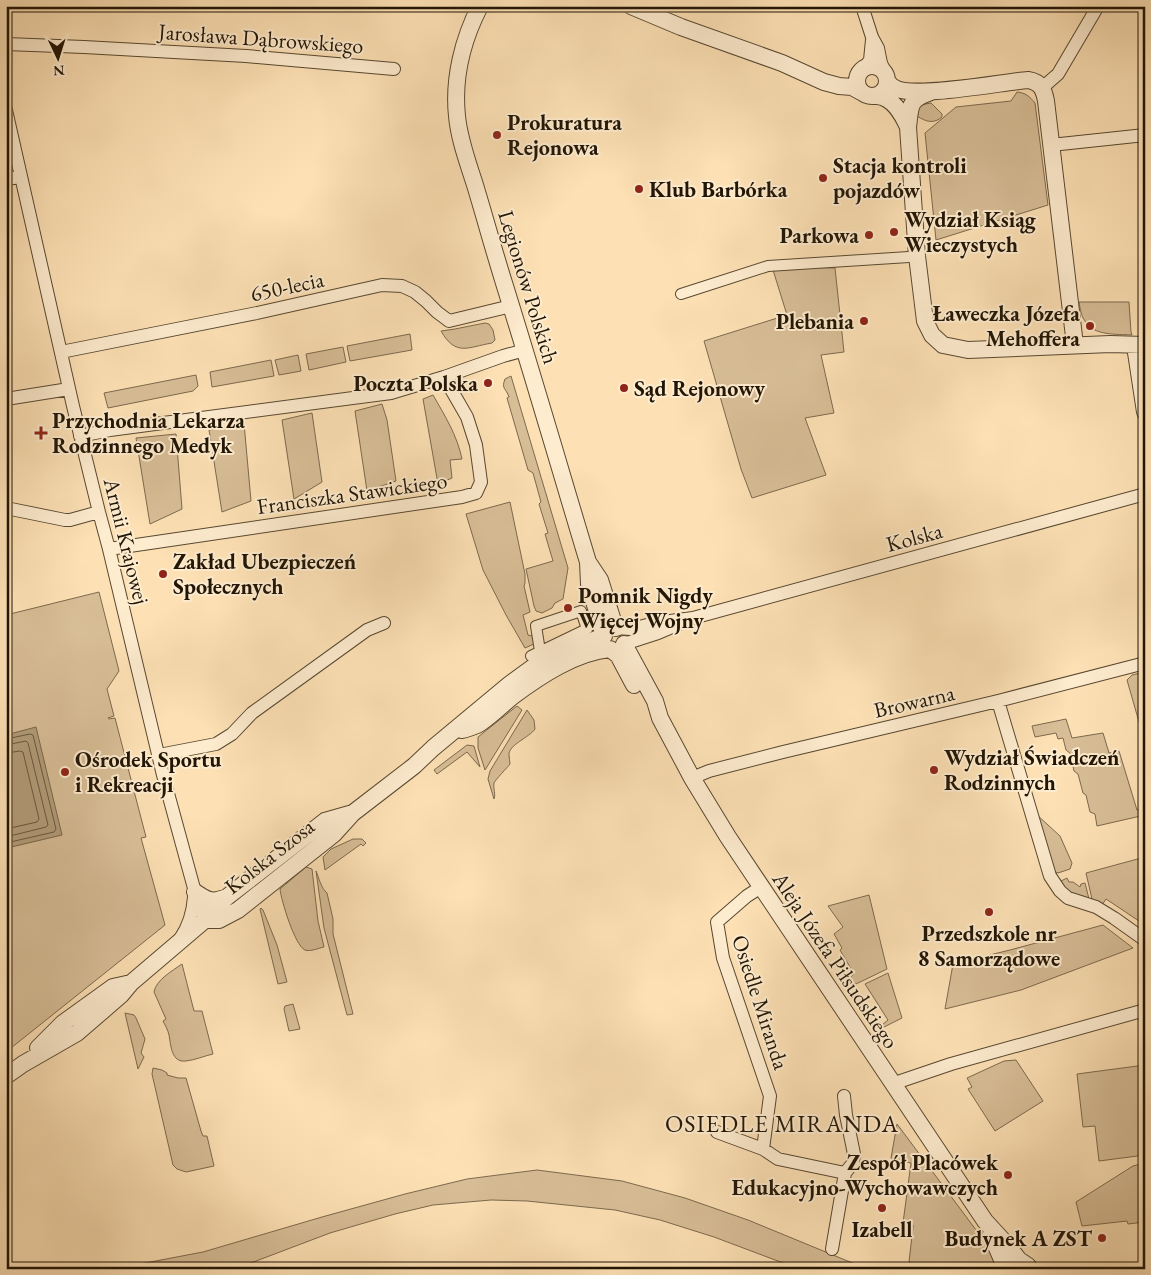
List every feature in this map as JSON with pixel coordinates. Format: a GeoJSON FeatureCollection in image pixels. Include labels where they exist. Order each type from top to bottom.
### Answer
{"type":"FeatureCollection","features":[{"type":"Feature","properties":{"kind":"street","name":"Legionów Polskich"},"geometry":{"type":"LineString","coordinates":[[480,6],[473,14],[458,73],[456,104],[459,129],[494,254],[525,350],[588,562],[600,580],[612,621],[614,639]]}},
{"type":"Feature","properties":{"kind":"street"},"geometry":{"type":"LineString","coordinates":[[631,6],[682,27],[782,62],[824,82],[852,87],[868,97],[884,97],[894,105],[908,127]]}},
{"type":"Feature","properties":{"kind":"street"},"geometry":{"type":"LineString","coordinates":[[862,6],[872,37],[878,48],[886,77],[885,90],[878,96]]}},
{"type":"Feature","properties":{"kind":"street"},"geometry":{"type":"LineString","coordinates":[[1042,88],[1058,74],[1098,6]]}},
{"type":"Feature","properties":{"kind":"street"},"geometry":{"type":"LineString","coordinates":[[861,92],[856,83],[857,78],[870,60],[872,37]]}},
{"type":"Feature","properties":{"kind":"street","name":"Jarosława Dąbrowskiego"},"geometry":{"type":"LineString","coordinates":[[6,44],[84,46],[236,55],[394,69]]}},
{"type":"Feature","properties":{"kind":"street"},"geometry":{"type":"LineString","coordinates":[[782,62],[849,77],[870,66],[876,67],[881,69],[893,87],[903,91],[931,92],[1028,80],[1038,84],[1042,88],[1046,101],[1075,345]]}},
{"type":"Feature","properties":{"kind":"street"},"geometry":{"type":"LineString","coordinates":[[931,92],[920,96],[912,104],[908,127],[917,256],[925,322],[932,334],[944,345],[968,350],[1110,344],[1140,346],[1145,412]]}},
{"type":"Feature","properties":{"kind":"street","name":"Armii Krajowej"},"geometry":{"type":"LineString","coordinates":[[6,110],[80,436],[163,775],[195,892],[205,920]]}},
{"type":"Feature","properties":{"kind":"street"},"geometry":{"type":"LineString","coordinates":[[1051,145],[1145,135]]}},
{"type":"Feature","properties":{"kind":"street"},"geometry":{"type":"LineString","coordinates":[[6,178],[21,177]]}},
{"type":"Feature","properties":{"kind":"street"},"geometry":{"type":"LineString","coordinates":[[682,294],[768,266],[908,257]]}},
{"type":"Feature","properties":{"kind":"street","name":"650-lecia"},"geometry":{"type":"LineString","coordinates":[[61,352],[382,286],[402,286],[415,292],[450,321],[511,306]]}},
{"type":"Feature","properties":{"kind":"street"},"geometry":{"type":"LineString","coordinates":[[80,436],[110,430],[391,393],[525,350]]}},
{"type":"Feature","properties":{"kind":"street","name":"Franciszka Stawickiego"},"geometry":{"type":"LineString","coordinates":[[109,549],[462,497],[476,493],[481,482],[476,445],[467,417],[444,377]]}},
{"type":"Feature","properties":{"kind":"street"},"geometry":{"type":"LineString","coordinates":[[6,399],[69,388]]}},
{"type":"Feature","properties":{"kind":"street","name":"Kolska"},"geometry":{"type":"LineString","coordinates":[[614,639],[658,633],[693,618],[1145,494]]}},
{"type":"Feature","properties":{"kind":"street"},"geometry":{"type":"LineString","coordinates":[[6,508],[65,520],[99,512]]}},
{"type":"Feature","properties":{"kind":"street"},"geometry":{"type":"LineString","coordinates":[[581,611],[587,629],[536,654],[536,626],[581,611]]}},
{"type":"Feature","properties":{"kind":"street"},"geometry":{"type":"LineString","coordinates":[[159,756],[216,744],[232,734],[252,714],[270,700],[367,630],[384,623]]}},
{"type":"Feature","properties":{"kind":"street","name":"Aleja Józefa Piłsudskiego"},"geometry":{"type":"LineString","coordinates":[[614,639],[629,651],[655,701],[660,718],[692,778],[728,837],[985,1221],[1019,1260],[1029,1268]]}},
{"type":"Feature","properties":{"kind":"street","name":"Kolska Szosa"},"geometry":{"type":"LineString","coordinates":[[205,920],[219,920],[238,910],[334,834],[353,813],[414,766],[450,735],[478,725],[516,694],[556,668],[601,650],[614,639]]}},
{"type":"Feature","properties":{"kind":"street","name":"Browarna"},"geometry":{"type":"LineString","coordinates":[[692,778],[783,752],[998,701],[1145,662]]}},
{"type":"Feature","properties":{"kind":"street"},"geometry":{"type":"LineString","coordinates":[[998,701],[1050,876],[1060,891],[1068,898],[1096,907],[1145,940]]}},
{"type":"Feature","properties":{"kind":"street","name":"Kolska Szosa"},"geometry":{"type":"LineString","coordinates":[[6,1076],[77,1033],[121,995],[131,983],[205,920],[227,896],[325,821],[353,813]]}},
{"type":"Feature","properties":{"kind":"street","name":"Osiedle Miranda"},"geometry":{"type":"LineString","coordinates":[[761,887],[716,922],[723,958],[770,1096],[763,1149]]}},
{"type":"Feature","properties":{"kind":"street","name":"Armii Krajowej"},"geometry":{"type":"LineString","coordinates":[[176,944],[185,931],[193,910],[195,892]]}},
{"type":"Feature","properties":{"kind":"street","name":"Kolska Szosa"},"geometry":{"type":"LineString","coordinates":[[195,892],[207,900],[216,901],[227,896]]}},
{"type":"Feature","properties":{"kind":"street"},"geometry":{"type":"LineString","coordinates":[[892,1084],[951,1064],[1145,1010]]}},
{"type":"Feature","properties":{"kind":"street"},"geometry":{"type":"LineString","coordinates":[[832,1249],[846,1173],[853,1163],[854,1154],[844,1096]]}},
{"type":"Feature","properties":{"kind":"street"},"geometry":{"type":"LineString","coordinates":[[717,1132],[763,1149],[778,1159],[846,1173]]}},
{"type":"Feature","properties":{"kind":"street","name":"Aleja Józefa Piłsudskiego"},"geometry":{"type":"LineString","coordinates":[[985,1221],[1006,1269]]}},
{"type":"Feature","properties":{"kind":"shaded area"},"geometry":{"type":"Polygon","coordinates":[[[1017,92],[1027,95],[1035,103],[1048,205],[936,240],[925,133],[956,107],[1011,101],[1017,92]]]}},
{"type":"Feature","properties":{"kind":"shaded area"},"geometry":{"type":"Polygon","coordinates":[[[931,103],[942,114],[942,117],[936,121],[930,121],[917,116],[916,109],[920,105],[931,103]]]}},
{"type":"Feature","properties":{"kind":"shaded area"},"geometry":{"type":"Polygon","coordinates":[[[784,267],[835,268],[844,352],[821,355],[834,413],[805,418],[826,475],[752,498],[741,469],[704,341],[787,315],[773,270],[784,267]]]}},
{"type":"Feature","properties":{"kind":"shaded area"},"geometry":{"type":"Polygon","coordinates":[[[1079,302],[1129,302],[1132,335],[1099,332],[1089,326],[1081,312],[1079,302]]]}},
{"type":"Feature","properties":{"kind":"shaded area"},"geometry":{"type":"Polygon","coordinates":[[[485,323],[489,324],[493,330],[495,340],[492,343],[469,348],[457,347],[452,344],[441,331],[455,329],[485,323]]]}},
{"type":"Feature","properties":{"kind":"shaded area"},"geometry":{"type":"Polygon","coordinates":[[[410,334],[412,350],[350,361],[347,346],[410,334]]]}},
{"type":"Feature","properties":{"kind":"shaded area"},"geometry":{"type":"Polygon","coordinates":[[[343,347],[346,362],[309,370],[306,354],[343,347]]]}},
{"type":"Feature","properties":{"kind":"shaded area"},"geometry":{"type":"Polygon","coordinates":[[[298,355],[301,371],[279,375],[275,360],[298,355]]]}},
{"type":"Feature","properties":{"kind":"shaded area"},"geometry":{"type":"Polygon","coordinates":[[[271,360],[274,376],[212,387],[210,372],[271,360]]]}},
{"type":"Feature","properties":{"kind":"shaded area"},"geometry":{"type":"Polygon","coordinates":[[[196,375],[198,386],[193,391],[108,408],[104,393],[196,375]]]}},
{"type":"Feature","properties":{"kind":"shaded area"},"geometry":{"type":"Polygon","coordinates":[[[511,376],[568,568],[563,599],[542,613],[536,611],[534,606],[526,569],[553,561],[545,534],[548,533],[539,504],[541,502],[533,473],[528,470],[507,398],[509,397],[504,387],[505,379],[511,376]]]}},
{"type":"Feature","properties":{"kind":"shaded area"},"geometry":{"type":"Polygon","coordinates":[[[433,395],[454,434],[462,459],[450,460],[452,478],[438,484],[423,399],[433,395]]]}},
{"type":"Feature","properties":{"kind":"shaded area"},"geometry":{"type":"Polygon","coordinates":[[[382,404],[387,420],[396,481],[367,491],[355,411],[382,404]]]}},
{"type":"Feature","properties":{"kind":"shaded area"},"geometry":{"type":"Polygon","coordinates":[[[312,413],[322,482],[294,499],[282,420],[312,413]]]}},
{"type":"Feature","properties":{"kind":"shaded area"},"geometry":{"type":"Polygon","coordinates":[[[244,423],[251,501],[222,512],[209,430],[244,423]]]}},
{"type":"Feature","properties":{"kind":"shaded area"},"geometry":{"type":"Polygon","coordinates":[[[176,434],[182,509],[150,524],[136,438],[176,434]]]}},
{"type":"Feature","properties":{"kind":"shaded area"},"geometry":{"type":"Polygon","coordinates":[[[510,502],[525,574],[524,586],[530,612],[523,615],[528,635],[536,637],[536,643],[525,648],[483,570],[466,514],[510,502]]]}},
{"type":"Feature","properties":{"kind":"shaded area","name":"Ośrodek Sportu i Rekreacji"},"geometry":{"type":"Polygon","coordinates":[[[99,592],[119,671],[107,689],[114,716],[108,718],[115,718],[146,837],[141,838],[165,925],[6,1052],[6,615],[99,592]]]}},
{"type":"Feature","properties":{"kind":"shaded area"},"geometry":{"type":"Polygon","coordinates":[[[1145,672],[1145,743],[1127,680],[1132,675],[1145,672]]]}},
{"type":"Feature","properties":{"kind":"shaded area"},"geometry":{"type":"Polygon","coordinates":[[[517,706],[522,710],[485,770],[478,748],[478,737],[517,706]]]}},
{"type":"Feature","properties":{"kind":"shaded area"},"geometry":{"type":"Polygon","coordinates":[[[527,710],[534,720],[535,729],[515,744],[510,751],[510,764],[494,783],[494,799],[488,779],[490,771],[527,710]]]}},
{"type":"Feature","properties":{"kind":"shaded area"},"geometry":{"type":"Polygon","coordinates":[[[1066,719],[1072,738],[1103,733],[1109,753],[1119,751],[1137,810],[1145,808],[1145,815],[1097,826],[1095,814],[1090,812],[1086,795],[1083,793],[1078,774],[1074,771],[1070,753],[1066,750],[1063,738],[1058,739],[1056,733],[1035,737],[1032,726],[1066,719]]]}},
{"type":"Feature","properties":{"kind":"shaded area"},"geometry":{"type":"Polygon","coordinates":[[[467,745],[474,746],[480,767],[467,752],[437,774],[434,770],[467,745]]]}},
{"type":"Feature","properties":{"kind":"shaded area"},"geometry":{"type":"Polygon","coordinates":[[[1036,814],[1060,836],[1072,863],[1070,869],[1058,873],[1055,872],[1036,814]]]}},
{"type":"Feature","properties":{"kind":"shaded area"},"geometry":{"type":"Polygon","coordinates":[[[353,839],[362,839],[366,843],[363,846],[361,844],[325,870],[323,857],[331,849],[353,839]]]}},
{"type":"Feature","properties":{"kind":"shaded area"},"geometry":{"type":"Polygon","coordinates":[[[1145,857],[1145,925],[1106,899],[1102,905],[1092,899],[1086,873],[1145,857]]]}},
{"type":"Feature","properties":{"kind":"shaded area"},"geometry":{"type":"Polygon","coordinates":[[[306,867],[312,869],[318,921],[324,947],[309,951],[301,947],[293,932],[280,889],[306,867]]]}},
{"type":"Feature","properties":{"kind":"shaded area"},"geometry":{"type":"Polygon","coordinates":[[[316,871],[327,893],[333,919],[333,934],[353,1014],[347,1015],[324,928],[316,871]]]}},
{"type":"Feature","properties":{"kind":"shaded area"},"geometry":{"type":"Polygon","coordinates":[[[1067,878],[1069,882],[1073,882],[1080,887],[1081,884],[1085,883],[1089,899],[1075,897],[1059,882],[1067,878]]]}},
{"type":"Feature","properties":{"kind":"shaded area"},"geometry":{"type":"Polygon","coordinates":[[[869,895],[887,969],[854,984],[849,978],[854,974],[840,950],[842,948],[834,934],[843,927],[828,906],[869,895]]]}},
{"type":"Feature","properties":{"kind":"shaded area"},"geometry":{"type":"Polygon","coordinates":[[[261,908],[277,945],[287,982],[278,984],[261,908]]]}},
{"type":"Feature","properties":{"kind":"shaded area"},"geometry":{"type":"Polygon","coordinates":[[[1103,925],[1133,948],[1021,990],[945,1009],[953,964],[1103,925]]]}},
{"type":"Feature","properties":{"kind":"shaded area"},"geometry":{"type":"Polygon","coordinates":[[[182,964],[194,1011],[202,1011],[213,1054],[186,1061],[177,1059],[171,1048],[169,1033],[163,1021],[166,1019],[154,992],[161,980],[182,964]]]}},
{"type":"Feature","properties":{"kind":"shaded area"},"geometry":{"type":"Polygon","coordinates":[[[888,973],[902,1018],[884,1027],[882,1025],[888,1020],[865,984],[888,973]]]}},
{"type":"Feature","properties":{"kind":"shaded area"},"geometry":{"type":"Polygon","coordinates":[[[293,1004],[300,1029],[289,1031],[284,1009],[285,1006],[293,1004]]]}},
{"type":"Feature","properties":{"kind":"shaded area"},"geometry":{"type":"Polygon","coordinates":[[[125,1013],[134,1015],[145,1039],[141,1053],[144,1057],[138,1069],[125,1013]]]}},
{"type":"Feature","properties":{"kind":"shaded area"},"geometry":{"type":"Polygon","coordinates":[[[1016,1060],[1043,1101],[995,1131],[968,1089],[972,1087],[967,1078],[1004,1061],[1016,1060]]]}},
{"type":"Feature","properties":{"kind":"shaded area"},"geometry":{"type":"Polygon","coordinates":[[[1145,1065],[1145,1155],[1099,1161],[1095,1126],[1083,1127],[1077,1074],[1145,1065]]]}},
{"type":"Feature","properties":{"kind":"shaded area"},"geometry":{"type":"Polygon","coordinates":[[[153,1068],[162,1070],[167,1075],[186,1078],[201,1131],[203,1136],[207,1136],[214,1166],[186,1172],[177,1169],[173,1165],[152,1074],[153,1068]]]}},
{"type":"Feature","properties":{"kind":"shaded area"},"geometry":{"type":"Polygon","coordinates":[[[897,1124],[985,1241],[998,1269],[921,1269],[909,1262],[913,1225],[903,1223],[911,1163],[891,1158],[897,1124]]]}},
{"type":"Feature","properties":{"kind":"shaded area"},"geometry":{"type":"Polygon","coordinates":[[[1145,1163],[1145,1222],[1128,1224],[1127,1221],[1082,1226],[1076,1202],[1133,1166],[1145,1163]]]}},
{"type":"Feature","properties":{"kind":"shaded area"},"geometry":{"type":"Polygon","coordinates":[[[537,1170],[622,1181],[685,1198],[748,1220],[867,1269],[799,1269],[714,1237],[660,1220],[615,1210],[527,1201],[491,1200],[433,1205],[395,1214],[330,1233],[235,1269],[124,1269],[124,1267],[203,1252],[405,1194],[467,1179],[537,1170]]]}},
{"type":"Feature","properties":{"kind":"water"},"geometry":{"type":"Polygon","coordinates":[[[36,727],[62,835],[7,848],[6,735],[36,727]]]}},
{"type":"Feature","properties":{"kind":"place","name":"Prokuratura Rejonowa"},"geometry":{"type":"Point","coordinates":[497,135]}},
{"type":"Feature","properties":{"kind":"place","name":"Stacja kontroli pojazdów"},"geometry":{"type":"Point","coordinates":[823,178]}},
{"type":"Feature","properties":{"kind":"place","name":"Klub Barbórka"},"geometry":{"type":"Point","coordinates":[639,189]}},
{"type":"Feature","properties":{"kind":"place","name":"Wydział Ksiąg Wieczystych"},"geometry":{"type":"Point","coordinates":[894,232]}},
{"type":"Feature","properties":{"kind":"place","name":"Parkowa"},"geometry":{"type":"Point","coordinates":[869,235]}},
{"type":"Feature","properties":{"kind":"place","name":"Plebania"},"geometry":{"type":"Point","coordinates":[864,321]}},
{"type":"Feature","properties":{"kind":"place","name":"Ławeczka Józefa Mehoffera"},"geometry":{"type":"Point","coordinates":[1090,326]}},
{"type":"Feature","properties":{"kind":"place","name":"Poczta Polska"},"geometry":{"type":"Point","coordinates":[488,383]}},
{"type":"Feature","properties":{"kind":"place","name":"Sąd Rejonowy"},"geometry":{"type":"Point","coordinates":[624,388]}},
{"type":"Feature","properties":{"kind":"place","name":"Przychodnia Lekarza Rodzinnego Medyk"},"geometry":{"type":"Point","coordinates":[41,433]}},
{"type":"Feature","properties":{"kind":"place","name":"Zakład Ubezpieczeń Społecznych"},"geometry":{"type":"Point","coordinates":[163,574]}},
{"type":"Feature","properties":{"kind":"place","name":"Pomnik Nigdy Więcej Wojny"},"geometry":{"type":"Point","coordinates":[568,608]}},
{"type":"Feature","properties":{"kind":"place","name":"Wydział Świadczeń Rodzinnych"},"geometry":{"type":"Point","coordinates":[934,770]}},
{"type":"Feature","properties":{"kind":"place","name":"Ośrodek Sportu i Rekreacji"},"geometry":{"type":"Point","coordinates":[65,772]}},
{"type":"Feature","properties":{"kind":"place","name":"Przedszkole nr 8 Samorządowe"},"geometry":{"type":"Point","coordinates":[989,912]}},
{"type":"Feature","properties":{"kind":"place","name":"Zespół Placówek Edukacyjno-Wychowawczych"},"geometry":{"type":"Point","coordinates":[1008,1175]}},
{"type":"Feature","properties":{"kind":"place","name":"Izabell"},"geometry":{"type":"Point","coordinates":[882,1208]}},
{"type":"Feature","properties":{"kind":"place","name":"Budynek A ZST"},"geometry":{"type":"Point","coordinates":[1102,1238]}},
{"type":"Feature","properties":{"kind":"district","name":"OSIEDLE MIRANDA"},"geometry":{"type":"Point","coordinates":[782,1124]}}]}
